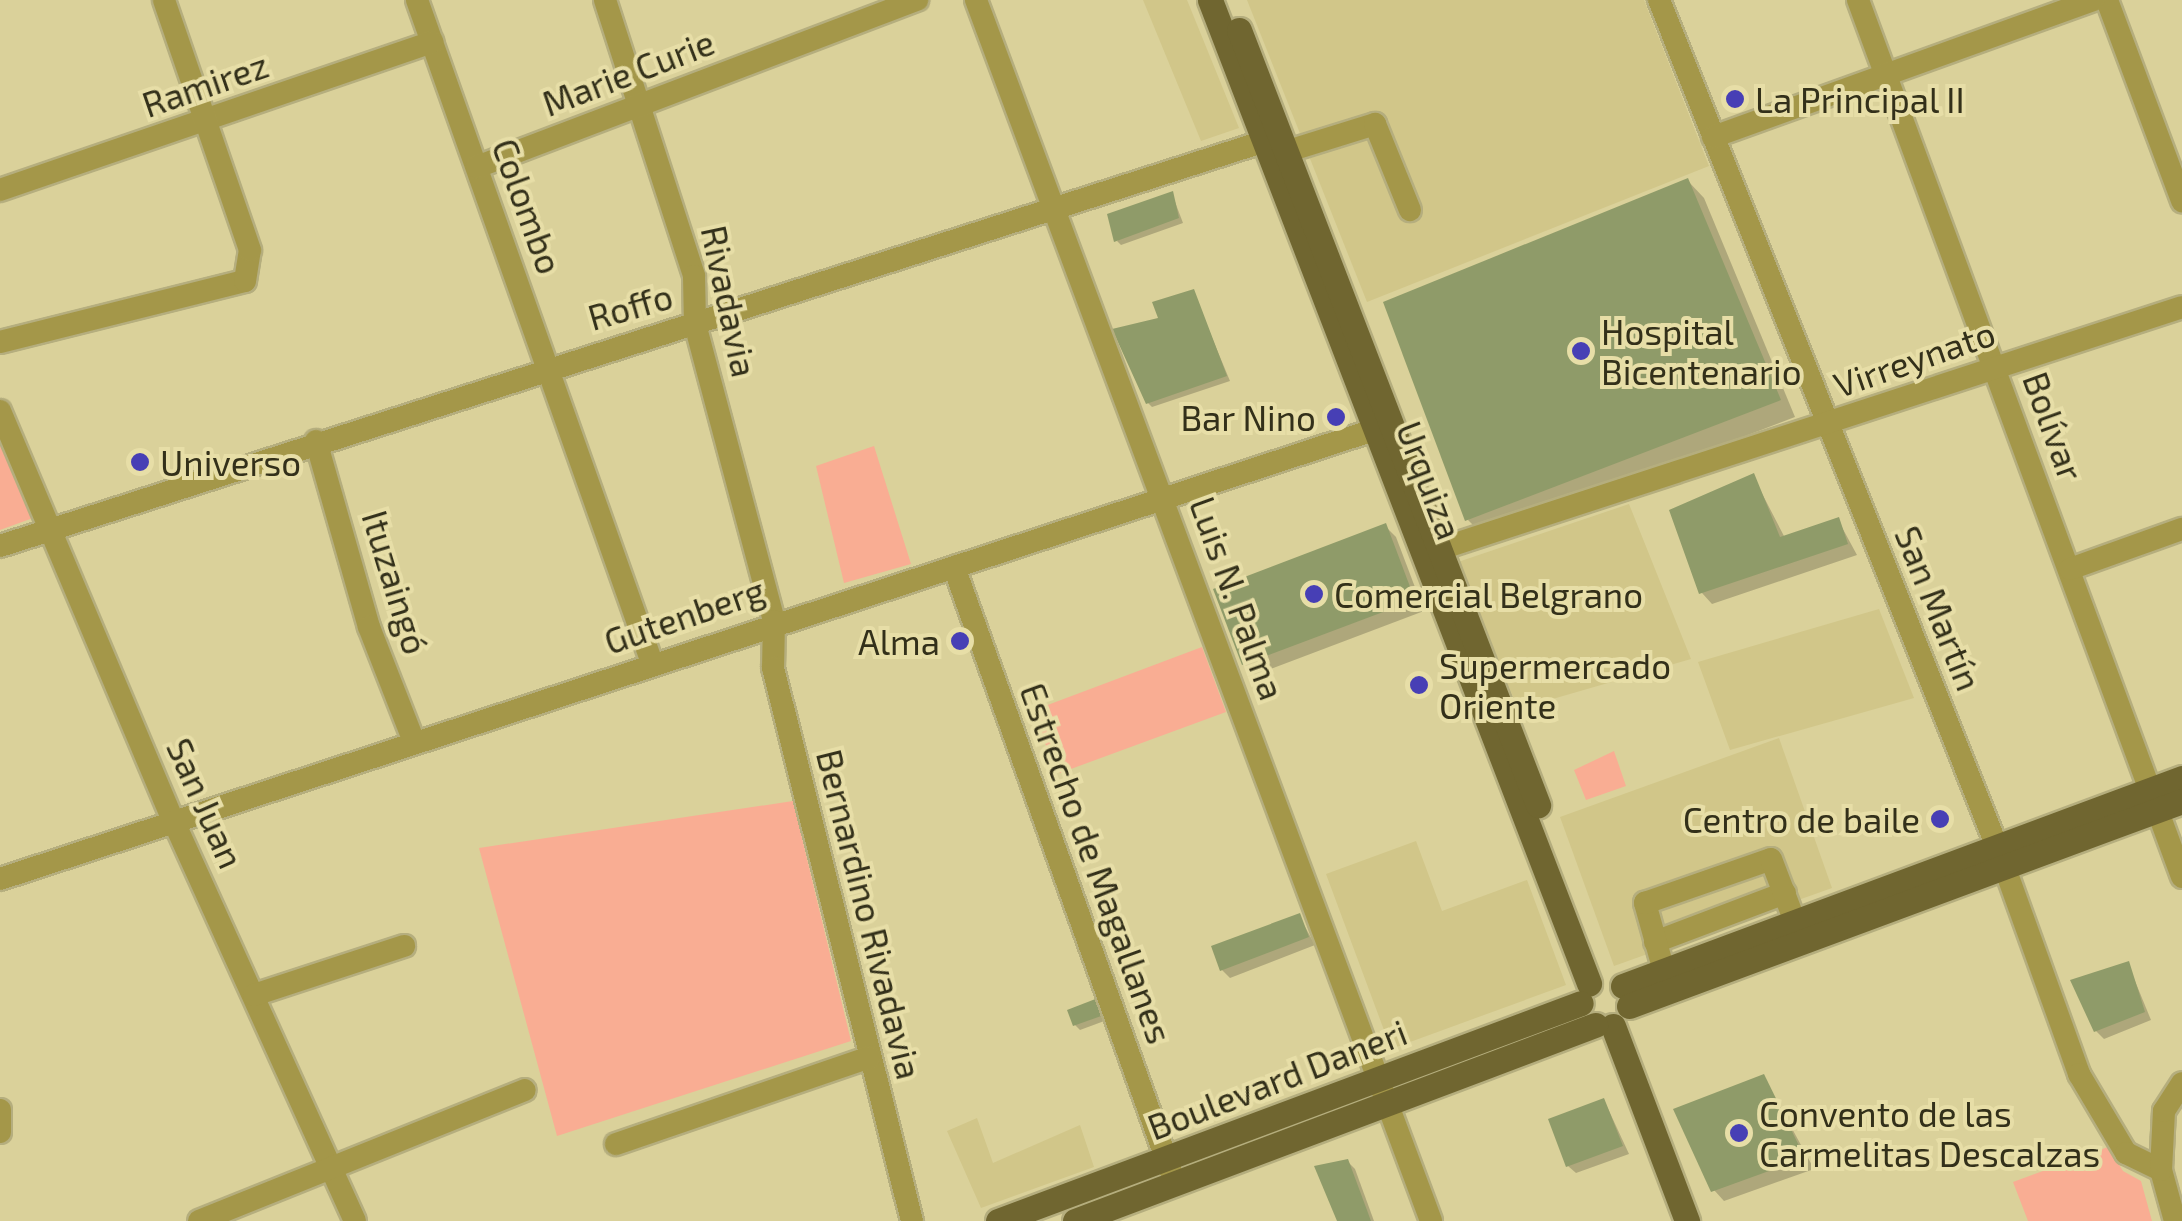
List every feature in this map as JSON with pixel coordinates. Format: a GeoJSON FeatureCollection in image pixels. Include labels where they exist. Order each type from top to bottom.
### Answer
{"type":"FeatureCollection","features":[{"type":"Feature","properties":{"kind":"main road","name":"Urquiza"},"geometry":{"type":"LineString","coordinates":[[1210,0],[1275,146],[1605,1001]]}},
{"type":"Feature","properties":{"kind":"main road","name":"Urquiza"},"geometry":{"type":"LineString","coordinates":[[1228,0],[1275,146]]}},
{"type":"Feature","properties":{"kind":"main road","name":"Urquiza"},"geometry":{"type":"LineString","coordinates":[[1383,427],[1440,549],[1605,1001]]}},
{"type":"Feature","properties":{"kind":"main road"},"geometry":{"type":"LineString","coordinates":[[1605,1001],[2164,800],[2182,778]]}},
{"type":"Feature","properties":{"kind":"main road"},"geometry":{"type":"LineString","coordinates":[[1605,1001],[1664,971],[1795,922],[2000,857]]}},
{"type":"Feature","properties":{"kind":"main road"},"geometry":{"type":"LineString","coordinates":[[1605,1001],[1687,1221]]}},
{"type":"Feature","properties":{"kind":"main road","name":"Boulevard Daneri"},"geometry":{"type":"LineString","coordinates":[[1075,1221],[1605,1001]]}},
{"type":"Feature","properties":{"kind":"main road","name":"Boulevard Daneri"},"geometry":{"type":"LineString","coordinates":[[998,1221],[1166,1158],[1382,1092]]}},
{"type":"Feature","properties":{"kind":"street"},"geometry":{"type":"LineString","coordinates":[[0,342],[233,288],[246,281],[250,250],[164,0]]}},
{"type":"Feature","properties":{"kind":"street","name":"Colombo"},"geometry":{"type":"LineString","coordinates":[[417,0],[652,663]]}},
{"type":"Feature","properties":{"kind":"street","name":"Rivadavia"},"geometry":{"type":"LineString","coordinates":[[605,0],[694,276],[695,324],[774,621]]}},
{"type":"Feature","properties":{"kind":"street","name":"Marie Curie"},"geometry":{"type":"LineString","coordinates":[[476,167],[917,0]]}},
{"type":"Feature","properties":{"kind":"street","name":"Luis N. Palma"},"geometry":{"type":"LineString","coordinates":[[976,0],[1431,1221]]}},
{"type":"Feature","properties":{"kind":"street","name":"San Martín"},"geometry":{"type":"LineString","coordinates":[[1659,0],[2102,1118],[2126,1153],[2161,1170]]}},
{"type":"Feature","properties":{"kind":"street","name":"Bolívar"},"geometry":{"type":"LineString","coordinates":[[1858,0],[2070,569],[2164,800],[2182,877]]}},
{"type":"Feature","properties":{"kind":"street"},"geometry":{"type":"LineString","coordinates":[[1714,137],[2093,0]]}},
{"type":"Feature","properties":{"kind":"street"},"geometry":{"type":"LineString","coordinates":[[2107,0],[2176,166],[2182,201]]}},
{"type":"Feature","properties":{"kind":"street","name":"Ramirez"},"geometry":{"type":"LineString","coordinates":[[0,190],[432,42]]}},
{"type":"Feature","properties":{"kind":"street","name":"Roffo"},"geometry":{"type":"LineString","coordinates":[[0,546],[51,526],[548,366],[695,324],[1055,209],[1275,146],[1374,124],[1410,210]]}},
{"type":"Feature","properties":{"kind":"street","name":"Virreynato"},"geometry":{"type":"LineString","coordinates":[[1440,549],[2182,307]]}},
{"type":"Feature","properties":{"kind":"street","name":"San Juan"},"geometry":{"type":"LineString","coordinates":[[0,411],[174,822],[355,1221]]}},
{"type":"Feature","properties":{"kind":"street","name":"Gutenberg"},"geometry":{"type":"LineString","coordinates":[[1,877],[774,621],[954,567],[1383,427]]}},
{"type":"Feature","properties":{"kind":"street","name":"Ituzaingó"},"geometry":{"type":"LineString","coordinates":[[316,441],[369,627],[414,742]]}},
{"type":"Feature","properties":{"kind":"street"},"geometry":{"type":"LineString","coordinates":[[2070,569],[2182,529]]}},
{"type":"Feature","properties":{"kind":"street","name":"Estrecho de Magallanes"},"geometry":{"type":"LineString","coordinates":[[954,567],[1174,1183]]}},
{"type":"Feature","properties":{"kind":"street","name":"Bernardino Rivadavia"},"geometry":{"type":"LineString","coordinates":[[774,621],[774,668],[912,1221]]}},
{"type":"Feature","properties":{"kind":"street"},"geometry":{"type":"LineString","coordinates":[[1664,971],[1645,903],[1767,859],[1795,922]]}},
{"type":"Feature","properties":{"kind":"street"},"geometry":{"type":"LineString","coordinates":[[1654,942],[1785,893]]}},
{"type":"Feature","properties":{"kind":"street"},"geometry":{"type":"LineString","coordinates":[[254,995],[404,946]]}},
{"type":"Feature","properties":{"kind":"street"},"geometry":{"type":"LineString","coordinates":[[616,1144],[870,1057]]}},
{"type":"Feature","properties":{"kind":"street"},"geometry":{"type":"LineString","coordinates":[[2175,1221],[2161,1170],[2164,1111],[2182,1082]]}},
{"type":"Feature","properties":{"kind":"street"},"geometry":{"type":"LineString","coordinates":[[199,1221],[525,1090]]}},
{"type":"Feature","properties":{"kind":"street"},"geometry":{"type":"LineString","coordinates":[[0,1110],[0,1132]]}},
{"type":"Feature","properties":{"kind":"shaded area"},"geometry":{"type":"Polygon","coordinates":[[[1143,0],[1187,0],[1239,128],[1201,141],[1143,0]]]}},
{"type":"Feature","properties":{"kind":"shaded area"},"geometry":{"type":"Polygon","coordinates":[[[1247,0],[1644,0],[1709,166],[1367,302],[1247,0]]]}},
{"type":"Feature","properties":{"kind":"shaded area"},"geometry":{"type":"Polygon","coordinates":[[[0,443],[33,518],[0,530],[0,443]]]}},
{"type":"Feature","properties":{"kind":"shaded area"},"geometry":{"type":"Polygon","coordinates":[[[874,446],[911,564],[844,583],[816,466],[874,446]]]}},
{"type":"Feature","properties":{"kind":"shaded area"},"geometry":{"type":"Polygon","coordinates":[[[1629,504],[1691,659],[1518,709],[1458,562],[1629,504]]]}},
{"type":"Feature","properties":{"kind":"shaded area"},"geometry":{"type":"Polygon","coordinates":[[[1879,609],[1914,698],[1730,750],[1698,662],[1879,609]]]}},
{"type":"Feature","properties":{"kind":"shaded area"},"geometry":{"type":"Polygon","coordinates":[[[1202,647],[1226,712],[1060,773],[1029,712],[1202,647]]]}},
{"type":"Feature","properties":{"kind":"shaded area"},"geometry":{"type":"Polygon","coordinates":[[[1779,738],[1832,888],[1614,966],[1560,817],[1779,738]]]}},
{"type":"Feature","properties":{"kind":"shaded area"},"geometry":{"type":"Polygon","coordinates":[[[1614,751],[1626,786],[1586,800],[1574,770],[1614,751]]]}},
{"type":"Feature","properties":{"kind":"shaded area"},"geometry":{"type":"Polygon","coordinates":[[[793,801],[851,1041],[557,1136],[479,848],[793,801]]]}},
{"type":"Feature","properties":{"kind":"shaded area"},"geometry":{"type":"Polygon","coordinates":[[[1416,841],[1442,911],[1527,880],[1566,985],[1391,1049],[1326,874],[1416,841]]]}},
{"type":"Feature","properties":{"kind":"shaded area"},"geometry":{"type":"Polygon","coordinates":[[[977,1118],[993,1163],[1080,1125],[1094,1167],[981,1208],[947,1131],[977,1118]]]}},
{"type":"Feature","properties":{"kind":"shaded area"},"geometry":{"type":"Polygon","coordinates":[[[2108,1147],[2123,1171],[2141,1181],[2152,1221],[2028,1221],[2013,1182],[2108,1147]]]}},
{"type":"Feature","properties":{"kind":"building","name":"Hospital Bicentenario"},"geometry":{"type":"Polygon","coordinates":[[[1688,178],[1781,400],[1465,521],[1383,302],[1688,178]]]}},
{"type":"Feature","properties":{"kind":"building"},"geometry":{"type":"Polygon","coordinates":[[[1173,191],[1179,218],[1114,242],[1107,214],[1173,191]]]}},
{"type":"Feature","properties":{"kind":"building"},"geometry":{"type":"Polygon","coordinates":[[[1194,289],[1227,376],[1146,404],[1112,329],[1158,318],[1152,302],[1194,289]]]}},
{"type":"Feature","properties":{"kind":"building"},"geometry":{"type":"Polygon","coordinates":[[[1754,473],[1780,537],[1839,517],[1848,544],[1699,594],[1669,510],[1754,473]]]}},
{"type":"Feature","properties":{"kind":"building","name":"Comercial Belgrano"},"geometry":{"type":"Polygon","coordinates":[[[1386,523],[1415,600],[1242,665],[1213,589],[1386,523]]]}},
{"type":"Feature","properties":{"kind":"building"},"geometry":{"type":"Polygon","coordinates":[[[1300,913],[1309,937],[1220,971],[1211,946],[1300,913]]]}},
{"type":"Feature","properties":{"kind":"building"},"geometry":{"type":"Polygon","coordinates":[[[2129,961],[2145,1012],[2094,1032],[2070,980],[2129,961]]]}},
{"type":"Feature","properties":{"kind":"building"},"geometry":{"type":"Polygon","coordinates":[[[1098,998],[1104,1015],[1073,1026],[1067,1010],[1098,998]]]}},
{"type":"Feature","properties":{"kind":"building","name":"Convento de las Carmelitas Descalzas"},"geometry":{"type":"Polygon","coordinates":[[[1764,1074],[1805,1158],[1711,1192],[1673,1109],[1764,1074]]]}},
{"type":"Feature","properties":{"kind":"building"},"geometry":{"type":"Polygon","coordinates":[[[1604,1098],[1623,1146],[1566,1167],[1548,1119],[1604,1098]]]}},
{"type":"Feature","properties":{"kind":"building"},"geometry":{"type":"Polygon","coordinates":[[[1348,1159],[1371,1221],[1337,1221],[1314,1166],[1348,1159]]]}},
{"type":"Feature","properties":{"kind":"place","name":"La Principal II"},"geometry":{"type":"Point","coordinates":[1735,99]}},
{"type":"Feature","properties":{"kind":"place","name":"Hospital Bicentenario"},"geometry":{"type":"Point","coordinates":[1581,351]}},
{"type":"Feature","properties":{"kind":"place","name":"Bar Nino"},"geometry":{"type":"Point","coordinates":[1336,417]}},
{"type":"Feature","properties":{"kind":"place","name":"Universo"},"geometry":{"type":"Point","coordinates":[140,462]}},
{"type":"Feature","properties":{"kind":"place","name":"Comercial Belgrano"},"geometry":{"type":"Point","coordinates":[1314,594]}},
{"type":"Feature","properties":{"kind":"place","name":"Alma"},"geometry":{"type":"Point","coordinates":[960,641]}},
{"type":"Feature","properties":{"kind":"place","name":"Supermercado Oriente"},"geometry":{"type":"Point","coordinates":[1419,685]}},
{"type":"Feature","properties":{"kind":"place","name":"Centro de baile"},"geometry":{"type":"Point","coordinates":[1940,819]}},
{"type":"Feature","properties":{"kind":"place","name":"Convento de las Carmelitas Descalzas"},"geometry":{"type":"Point","coordinates":[1739,1133]}}]}
